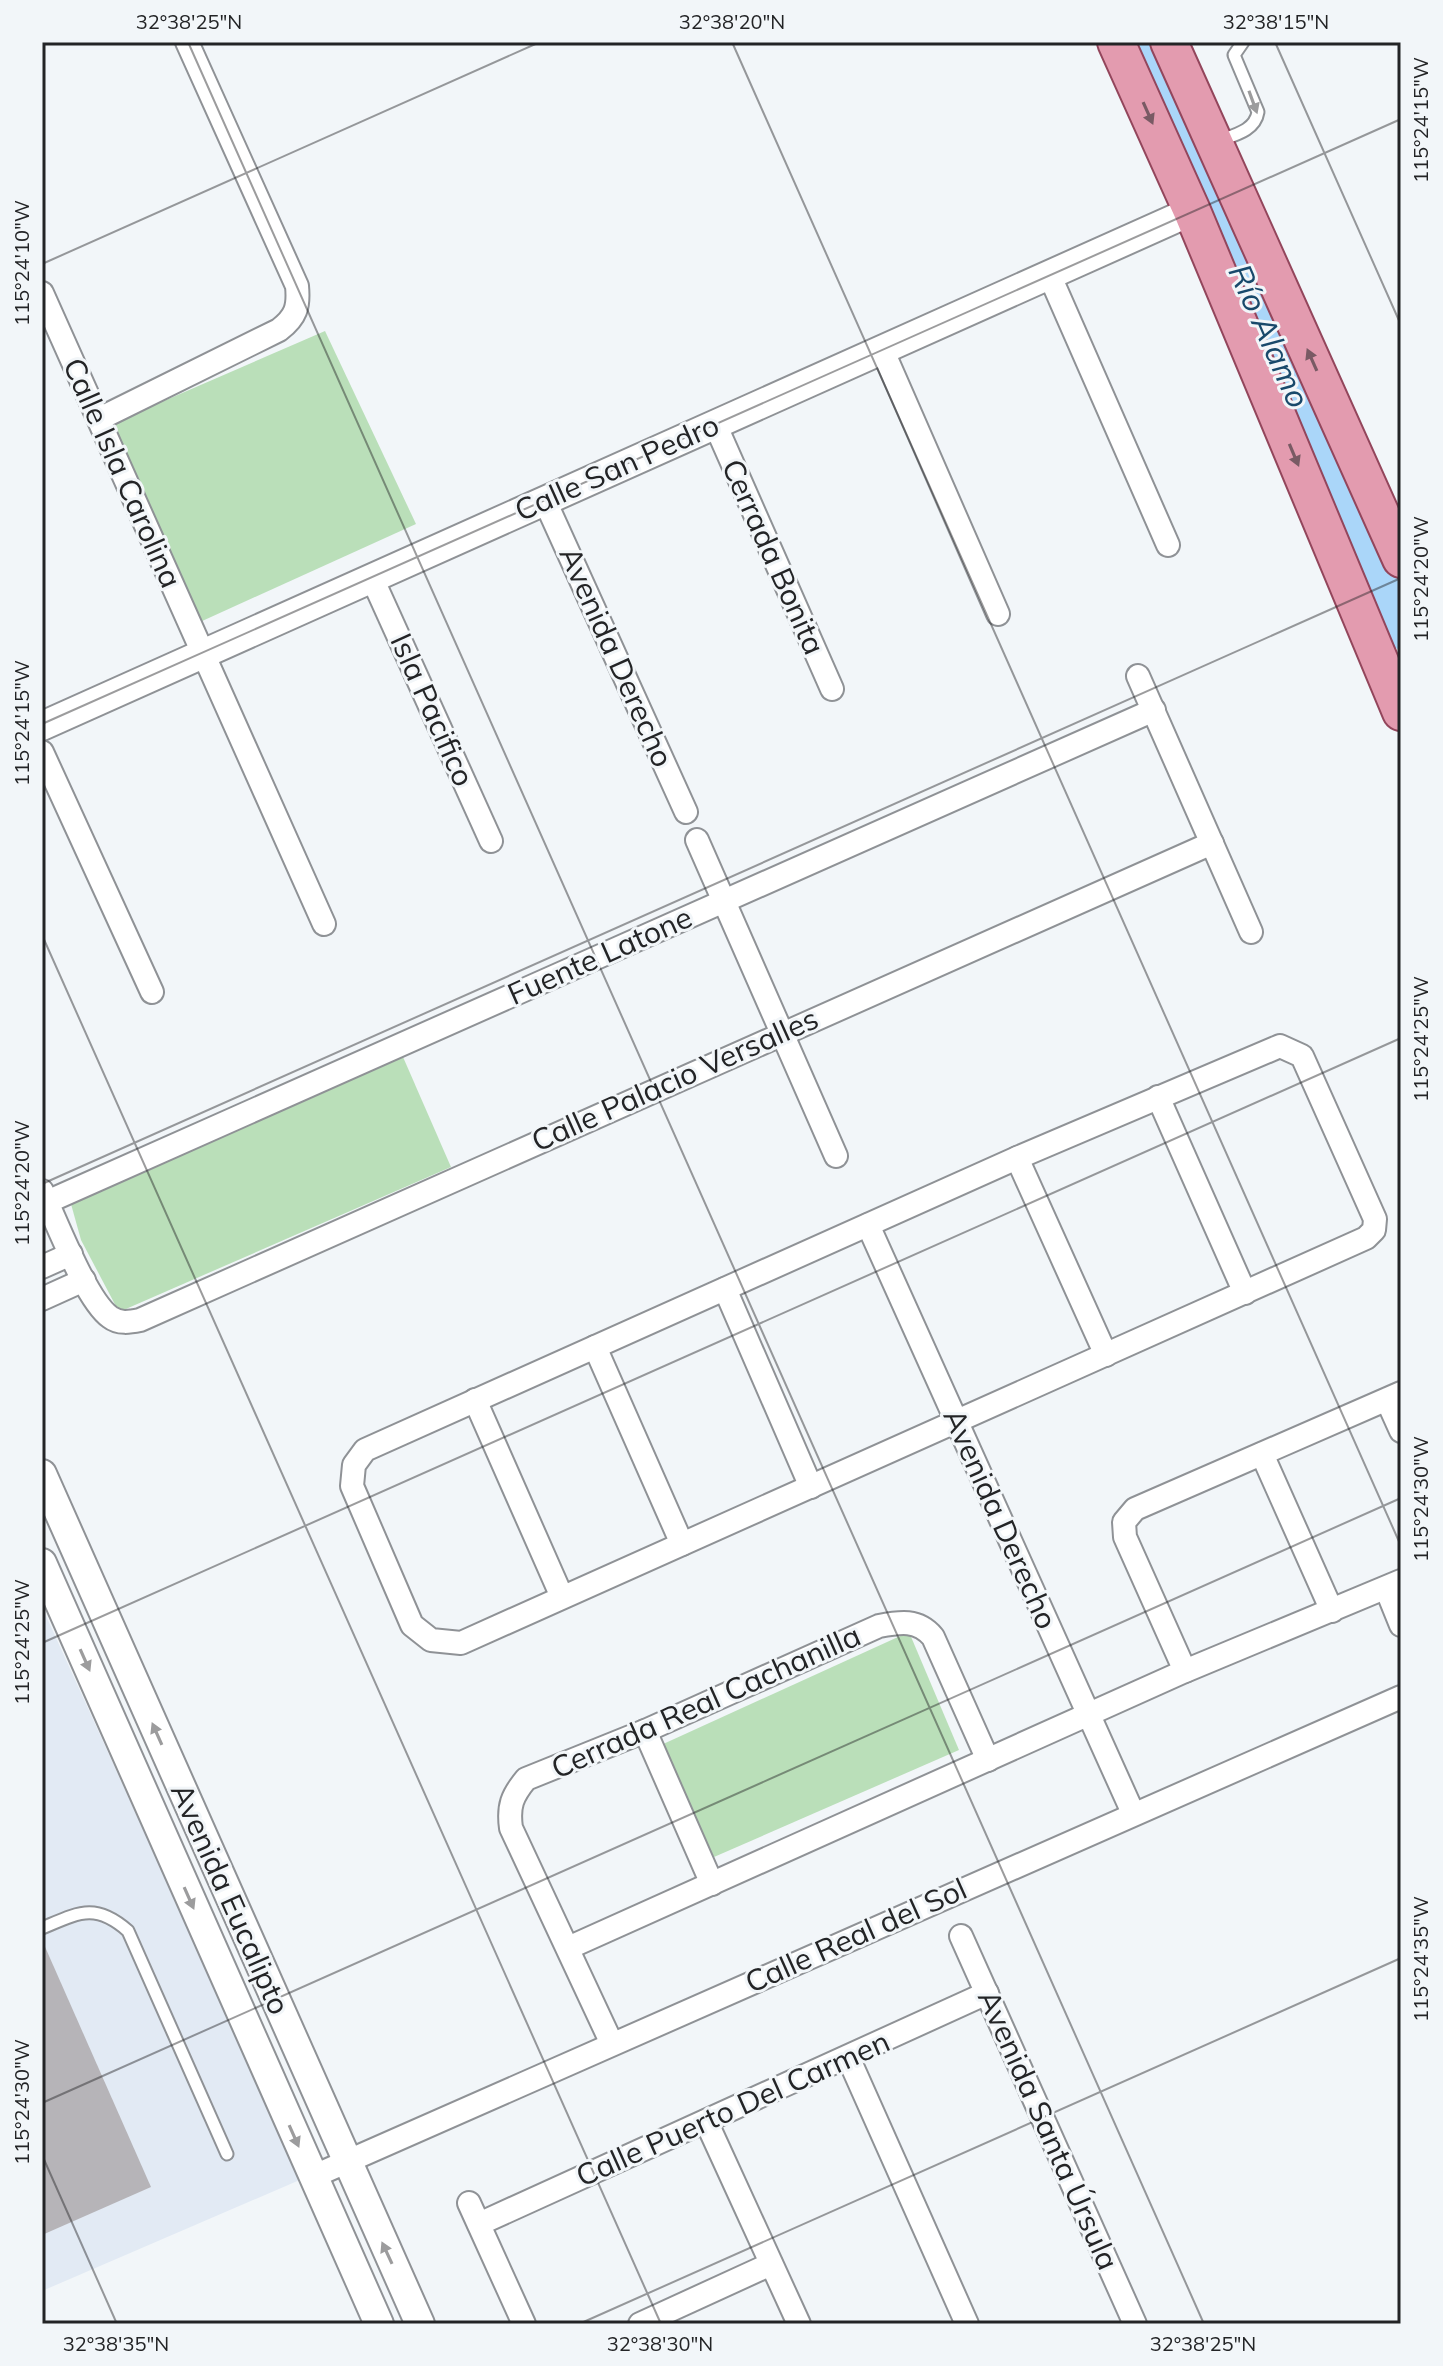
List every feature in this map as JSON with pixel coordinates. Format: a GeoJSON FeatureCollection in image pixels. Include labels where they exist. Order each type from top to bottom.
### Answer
{"type":"FeatureCollection","features":[{"type":"Feature","properties":{"kind":"main road"},"geometry":{"type":"LineString","coordinates":[[1116,42],[1192,211],[1397,696]]}},
{"type":"Feature","properties":{"kind":"main road"},"geometry":{"type":"LineString","coordinates":[[1169,42],[1384,509],[1401,559]]}},
{"type":"Feature","properties":{"kind":"main road"},"geometry":{"type":"LineString","coordinates":[[1192,211],[1207,210],[1225,221],[1288,305]]}},
{"type":"Feature","properties":{"kind":"street"},"geometry":{"type":"LineString","coordinates":[[99,419],[279,330],[293,319],[299,305],[297,286],[187,42]]}},
{"type":"Feature","properties":{"kind":"street","name":"Calle San Pedro"},"geometry":{"type":"LineString","coordinates":[[42,726],[1192,211]]}},
{"type":"Feature","properties":{"kind":"street"},"geometry":{"type":"LineString","coordinates":[[1049,274],[1168,545]]}},
{"type":"Feature","properties":{"kind":"street","name":"Calle Isla Carolina"},"geometry":{"type":"LineString","coordinates":[[42,293],[324,924]]}},
{"type":"Feature","properties":{"kind":"street"},"geometry":{"type":"LineString","coordinates":[[882,349],[998,614]]}},
{"type":"Feature","properties":{"kind":"street","name":"Cerrada Bonita"},"geometry":{"type":"LineString","coordinates":[[715,424],[832,689]]}},
{"type":"Feature","properties":{"kind":"street","name":"Avenida Derecho"},"geometry":{"type":"LineString","coordinates":[[545,501],[686,812]]}},
{"type":"Feature","properties":{"kind":"street","name":"Isla Pacifico"},"geometry":{"type":"LineString","coordinates":[[372,578],[491,841]]}},
{"type":"Feature","properties":{"kind":"street"},"geometry":{"type":"LineString","coordinates":[[1138,676],[1251,932]]}},
{"type":"Feature","properties":{"kind":"street","name":"Fuente Latone"},"geometry":{"type":"LineString","coordinates":[[45,1197],[1154,710]]}},
{"type":"Feature","properties":{"kind":"street"},"geometry":{"type":"LineString","coordinates":[[42,752],[152,992]]}},
{"type":"Feature","properties":{"kind":"street"},"geometry":{"type":"LineString","coordinates":[[697,840],[836,1156]]}},
{"type":"Feature","properties":{"kind":"street","name":"Calle Palacio Versalles"},"geometry":{"type":"LineString","coordinates":[[84,1280],[108,1317],[128,1322],[140,1320],[781,1032],[1212,843]]}},
{"type":"Feature","properties":{"kind":"street"},"geometry":{"type":"LineString","coordinates":[[1280,1046],[1302,1056],[1375,1219],[1374,1230],[1366,1238],[1245,1293],[461,1643],[431,1640],[412,1625],[352,1486],[354,1465],[365,1450],[1017,1158],[1280,1046]]}},
{"type":"Feature","properties":{"kind":"street"},"geometry":{"type":"LineString","coordinates":[[1158,1097],[1245,1293]]}},
{"type":"Feature","properties":{"kind":"street"},"geometry":{"type":"LineString","coordinates":[[1017,1158],[1106,1355]]}},
{"type":"Feature","properties":{"kind":"street"},"geometry":{"type":"LineString","coordinates":[[42,1299],[84,1280],[45,1197]]}},
{"type":"Feature","properties":{"kind":"street","name":"Avenida Derecho"},"geometry":{"type":"LineString","coordinates":[[868,1225],[1133,1813]]}},
{"type":"Feature","properties":{"kind":"street"},"geometry":{"type":"LineString","coordinates":[[42,1267],[71,1254]]}},
{"type":"Feature","properties":{"kind":"street"},"geometry":{"type":"LineString","coordinates":[[725,1289],[811,1487]]}},
{"type":"Feature","properties":{"kind":"street"},"geometry":{"type":"LineString","coordinates":[[595,1347],[682,1544]]}},
{"type":"Feature","properties":{"kind":"street"},"geometry":{"type":"LineString","coordinates":[[1185,1671],[1125,1537],[1124,1522],[1135,1509],[1394,1397],[1401,1431]]}},
{"type":"Feature","properties":{"kind":"street"},"geometry":{"type":"LineString","coordinates":[[475,1400],[562,1597]]}},
{"type":"Feature","properties":{"kind":"street"},"geometry":{"type":"LineString","coordinates":[[1262,1454],[1332,1611]]}},
{"type":"Feature","properties":{"kind":"street","name":"Avenida Eucalipto"},"geometry":{"type":"LineString","coordinates":[[42,1474],[420,2324]]}},
{"type":"Feature","properties":{"kind":"street","name":"Avenida Eucalipto"},"geometry":{"type":"LineString","coordinates":[[42,1563],[379,2324]]}},
{"type":"Feature","properties":{"kind":"street"},"geometry":{"type":"LineString","coordinates":[[568,1948],[1185,1671],[1393,1584],[1401,1625]]}},
{"type":"Feature","properties":{"kind":"street","name":"Cerrada Real Cachanilla"},"geometry":{"type":"LineString","coordinates":[[612,2044],[511,1828],[509,1813],[513,1795],[526,1779],[645,1731],[879,1626],[916,1624],[933,1637],[988,1760]]}},
{"type":"Feature","properties":{"kind":"street","name":"Calle Real del Sol"},"geometry":{"type":"LineString","coordinates":[[312,2177],[1401,1697]]}},
{"type":"Feature","properties":{"kind":"street"},"geometry":{"type":"LineString","coordinates":[[645,1731],[712,1884]]}},
{"type":"Feature","properties":{"kind":"street","name":"Avenida Santa Úrsula"},"geometry":{"type":"LineString","coordinates":[[961,1936],[1135,2324]]}},
{"type":"Feature","properties":{"kind":"street","name":"Calle Puerto Del Carmen"},"geometry":{"type":"LineString","coordinates":[[479,2224],[987,1993]]}},
{"type":"Feature","properties":{"kind":"street"},"geometry":{"type":"LineString","coordinates":[[848,2057],[967,2324]]}},
{"type":"Feature","properties":{"kind":"street"},"geometry":{"type":"LineString","coordinates":[[706,2121],[799,2324]]}},
{"type":"Feature","properties":{"kind":"street"},"geometry":{"type":"LineString","coordinates":[[469,2203],[524,2324]]}},
{"type":"Feature","properties":{"kind":"street"},"geometry":{"type":"LineString","coordinates":[[640,2324],[771,2264]]}},
{"type":"Feature","properties":{"kind":"lane"},"geometry":{"type":"LineString","coordinates":[[1215,143],[1249,128],[1256,120],[1258,112],[1234,55],[1243,42]]}},
{"type":"Feature","properties":{"kind":"lane"},"geometry":{"type":"LineString","coordinates":[[42,1928],[79,1912],[100,1913],[114,1918],[128,1931],[227,2154]]}},
{"type":"Feature","properties":{"kind":"shaded area"},"geometry":{"type":"Polygon","coordinates":[[[42,1607],[302,2179],[42,2291],[42,1607]]]}},
{"type":"Feature","properties":{"kind":"green space"},"geometry":{"type":"Polygon","coordinates":[[[325,331],[416,524],[200,622],[113,423],[325,331]]]}},
{"type":"Feature","properties":{"kind":"green space"},"geometry":{"type":"Polygon","coordinates":[[[403,1057],[451,1167],[119,1312],[81,1240],[71,1204],[403,1057]]]}},
{"type":"Feature","properties":{"kind":"green space"},"geometry":{"type":"Polygon","coordinates":[[[909,1632],[959,1750],[714,1857],[661,1745],[909,1632]]]}},
{"type":"Feature","properties":{"kind":"building"},"geometry":{"type":"Polygon","coordinates":[[[42,1940],[151,2187],[42,2235],[42,1940]]]}},
{"type":"Feature","properties":{"kind":"waterway","name":"Río Alamo"},"geometry":{"type":"LineString","coordinates":[[1138,42],[1401,630]]}}]}
